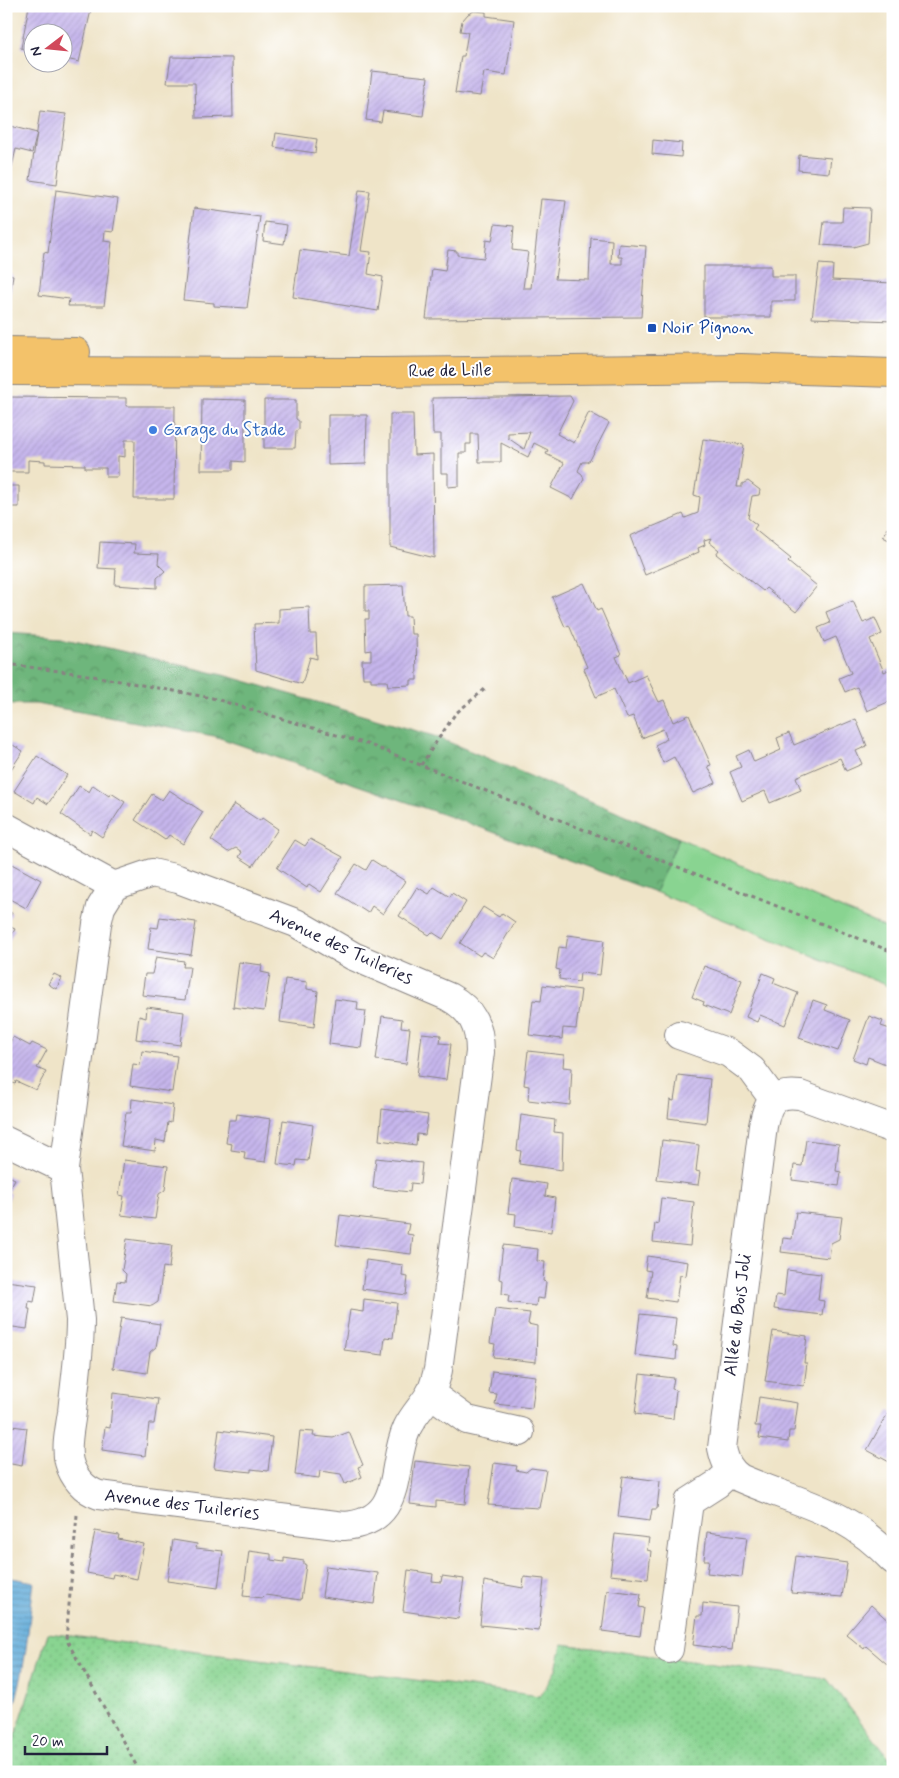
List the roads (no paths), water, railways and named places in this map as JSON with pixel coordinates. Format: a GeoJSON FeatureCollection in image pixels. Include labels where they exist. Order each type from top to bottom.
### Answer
{"type":"FeatureCollection","features":[{"type":"Feature","properties":{"kind":"main road","name":"Rue de Lille"},"geometry":{"type":"LineString","coordinates":[[6,351],[327,354],[741,349],[893,355]]}},
{"type":"Feature","properties":{"kind":"main road","name":"Rue de Lille"},"geometry":{"type":"LineString","coordinates":[[6,371],[381,372],[741,368],[893,373]]}},
{"type":"Feature","properties":{"kind":"street"},"geometry":{"type":"LineString","coordinates":[[6,828],[114,886],[101,907],[97,924],[64,1169],[6,1140]]}},
{"type":"Feature","properties":{"kind":"street","name":"Avenue des Tuileries"},"geometry":{"type":"LineString","coordinates":[[64,1169],[80,1320],[80,1340],[68,1450],[72,1470],[80,1482],[87,1489],[99,1495],[344,1526],[354,1525],[375,1515],[390,1498],[406,1430],[412,1417],[430,1394],[438,1370],[480,1052],[478,1028],[472,1015],[462,1004],[353,956],[296,923],[178,878],[152,873],[114,886]]}},
{"type":"Feature","properties":{"kind":"street"},"geometry":{"type":"LineString","coordinates":[[680,1035],[729,1053],[752,1070],[774,1100],[776,1097],[789,1094],[800,1095],[893,1129]]}},
{"type":"Feature","properties":{"kind":"street","name":"Allée du Bois Joli"},"geometry":{"type":"LineString","coordinates":[[731,1471],[724,1459],[722,1448],[724,1429],[762,1126],[769,1104],[774,1100]]}},
{"type":"Feature","properties":{"kind":"street"},"geometry":{"type":"LineString","coordinates":[[430,1394],[467,1420],[520,1432]]}},
{"type":"Feature","properties":{"kind":"street"},"geometry":{"type":"LineString","coordinates":[[669,1649],[688,1502],[717,1484],[731,1471],[756,1485],[836,1514],[858,1528],[893,1560]]}},
{"type":"Feature","properties":{"kind":"water"},"geometry":{"type":"Polygon","coordinates":[[[6,1577],[34,1582],[22,1675],[18,1693],[6,1726],[6,1577]]]}},
{"type":"Feature","properties":{"kind":"place","name":"Noir Pignon"},"geometry":{"type":"Point","coordinates":[652,328]}},
{"type":"Feature","properties":{"kind":"place","name":"Garage du Stade"},"geometry":{"type":"Point","coordinates":[153,430]}}]}
